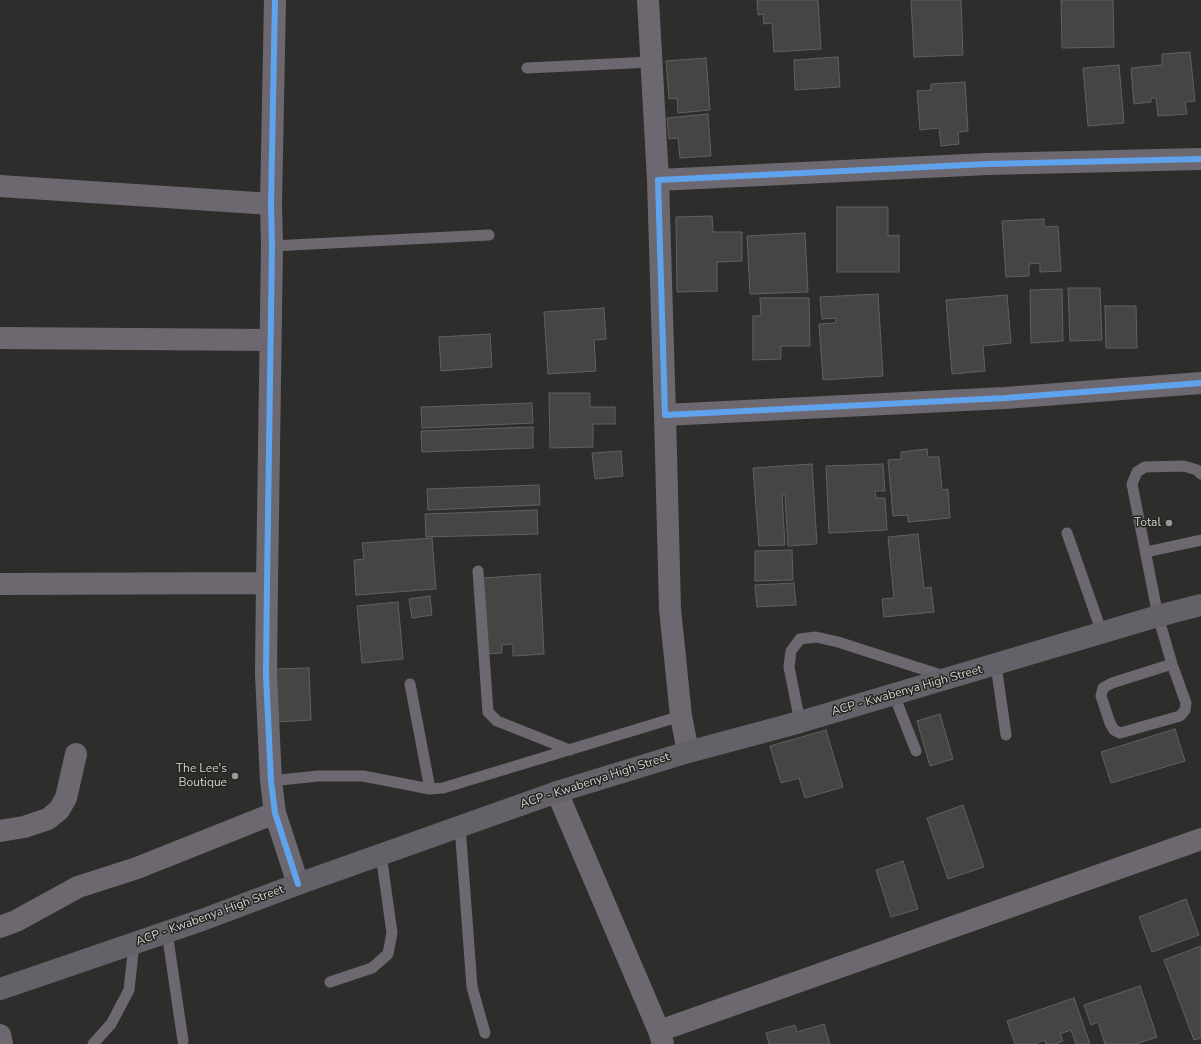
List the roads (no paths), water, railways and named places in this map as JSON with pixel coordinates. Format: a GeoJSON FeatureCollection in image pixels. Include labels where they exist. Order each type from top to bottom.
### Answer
{"type":"FeatureCollection","features":[{"type":"Feature","properties":{"kind":"main road","name":"ACP - Kwabenya High Street"},"geometry":{"type":"LineString","coordinates":[[0,989],[202,920],[381,854],[557,792],[688,752],[800,722],[1158,616],[1201,605]]}},
{"type":"Feature","properties":{"kind":"street"},"geometry":{"type":"LineString","coordinates":[[275,0],[270,204],[272,246],[266,674],[275,813],[298,884]]}},
{"type":"Feature","properties":{"kind":"street"},"geometry":{"type":"LineString","coordinates":[[648,0],[658,180],[670,610],[681,716],[688,752]]}},
{"type":"Feature","properties":{"kind":"street"},"geometry":{"type":"LineString","coordinates":[[658,180],[987,164],[1201,159]]}},
{"type":"Feature","properties":{"kind":"street"},"geometry":{"type":"LineString","coordinates":[[0,186],[270,204]]}},
{"type":"Feature","properties":{"kind":"street"},"geometry":{"type":"LineString","coordinates":[[0,338],[270,340]]}},
{"type":"Feature","properties":{"kind":"street"},"geometry":{"type":"LineString","coordinates":[[665,415],[1005,398],[1201,383]]}},
{"type":"Feature","properties":{"kind":"street"},"geometry":{"type":"LineString","coordinates":[[0,584],[267,583]]}},
{"type":"Feature","properties":{"kind":"street"},"geometry":{"type":"LineString","coordinates":[[0,831],[24,827],[48,819],[59,810],[66,798],[76,754]]}},
{"type":"Feature","properties":{"kind":"street"},"geometry":{"type":"LineString","coordinates":[[557,792],[661,1038],[1201,839]]}},
{"type":"Feature","properties":{"kind":"street"},"geometry":{"type":"LineString","coordinates":[[0,926],[16,921],[78,887],[137,868],[275,813]]}},
{"type":"Feature","properties":{"kind":"street"},"geometry":{"type":"LineString","coordinates":[[0,1035],[2,1044]]}},
{"type":"Feature","properties":{"kind":"lane"},"geometry":{"type":"LineString","coordinates":[[527,68],[651,62]]}},
{"type":"Feature","properties":{"kind":"lane"},"geometry":{"type":"LineString","coordinates":[[272,246],[489,235]]}},
{"type":"Feature","properties":{"kind":"lane"},"geometry":{"type":"LineString","coordinates":[[1172,664],[1112,683],[1104,688],[1101,696],[1110,723],[1114,730],[1120,733],[1180,716],[1185,710],[1186,703],[1172,664],[1158,616],[1132,484],[1136,472],[1145,467],[1184,466],[1197,470],[1201,474]]}},
{"type":"Feature","properties":{"kind":"lane"},"geometry":{"type":"LineString","coordinates":[[1067,533],[1102,633]]}},
{"type":"Feature","properties":{"kind":"lane"},"geometry":{"type":"LineString","coordinates":[[1146,552],[1201,540]]}},
{"type":"Feature","properties":{"kind":"lane"},"geometry":{"type":"LineString","coordinates":[[478,571],[488,712],[497,721],[570,750]]}},
{"type":"Feature","properties":{"kind":"lane"},"geometry":{"type":"LineString","coordinates":[[800,722],[790,667],[791,651],[800,639],[816,637],[838,642],[950,678]]}},
{"type":"Feature","properties":{"kind":"lane"},"geometry":{"type":"LineString","coordinates":[[996,665],[1006,734]]}},
{"type":"Feature","properties":{"kind":"lane"},"geometry":{"type":"LineString","coordinates":[[410,684],[430,789]]}},
{"type":"Feature","properties":{"kind":"lane"},"geometry":{"type":"LineString","coordinates":[[894,695],[916,751]]}},
{"type":"Feature","properties":{"kind":"lane"},"geometry":{"type":"LineString","coordinates":[[272,781],[318,776],[362,776],[430,789],[443,788],[681,716]]}},
{"type":"Feature","properties":{"kind":"lane"},"geometry":{"type":"LineString","coordinates":[[460,826],[472,987],[485,1033]]}},
{"type":"Feature","properties":{"kind":"lane"},"geometry":{"type":"LineString","coordinates":[[330,982],[372,968],[388,954],[392,933],[381,854]]}},
{"type":"Feature","properties":{"kind":"lane"},"geometry":{"type":"LineString","coordinates":[[167,932],[183,1041]]}},
{"type":"Feature","properties":{"kind":"lane"},"geometry":{"type":"LineString","coordinates":[[93,1044],[111,1024],[129,990],[134,944]]}},
{"type":"Feature","properties":{"kind":"place","name":"Total"},"geometry":{"type":"Point","coordinates":[1169,523]}},
{"type":"Feature","properties":{"kind":"place","name":"The Lee's Boutique"},"geometry":{"type":"Point","coordinates":[235,776]}}]}
